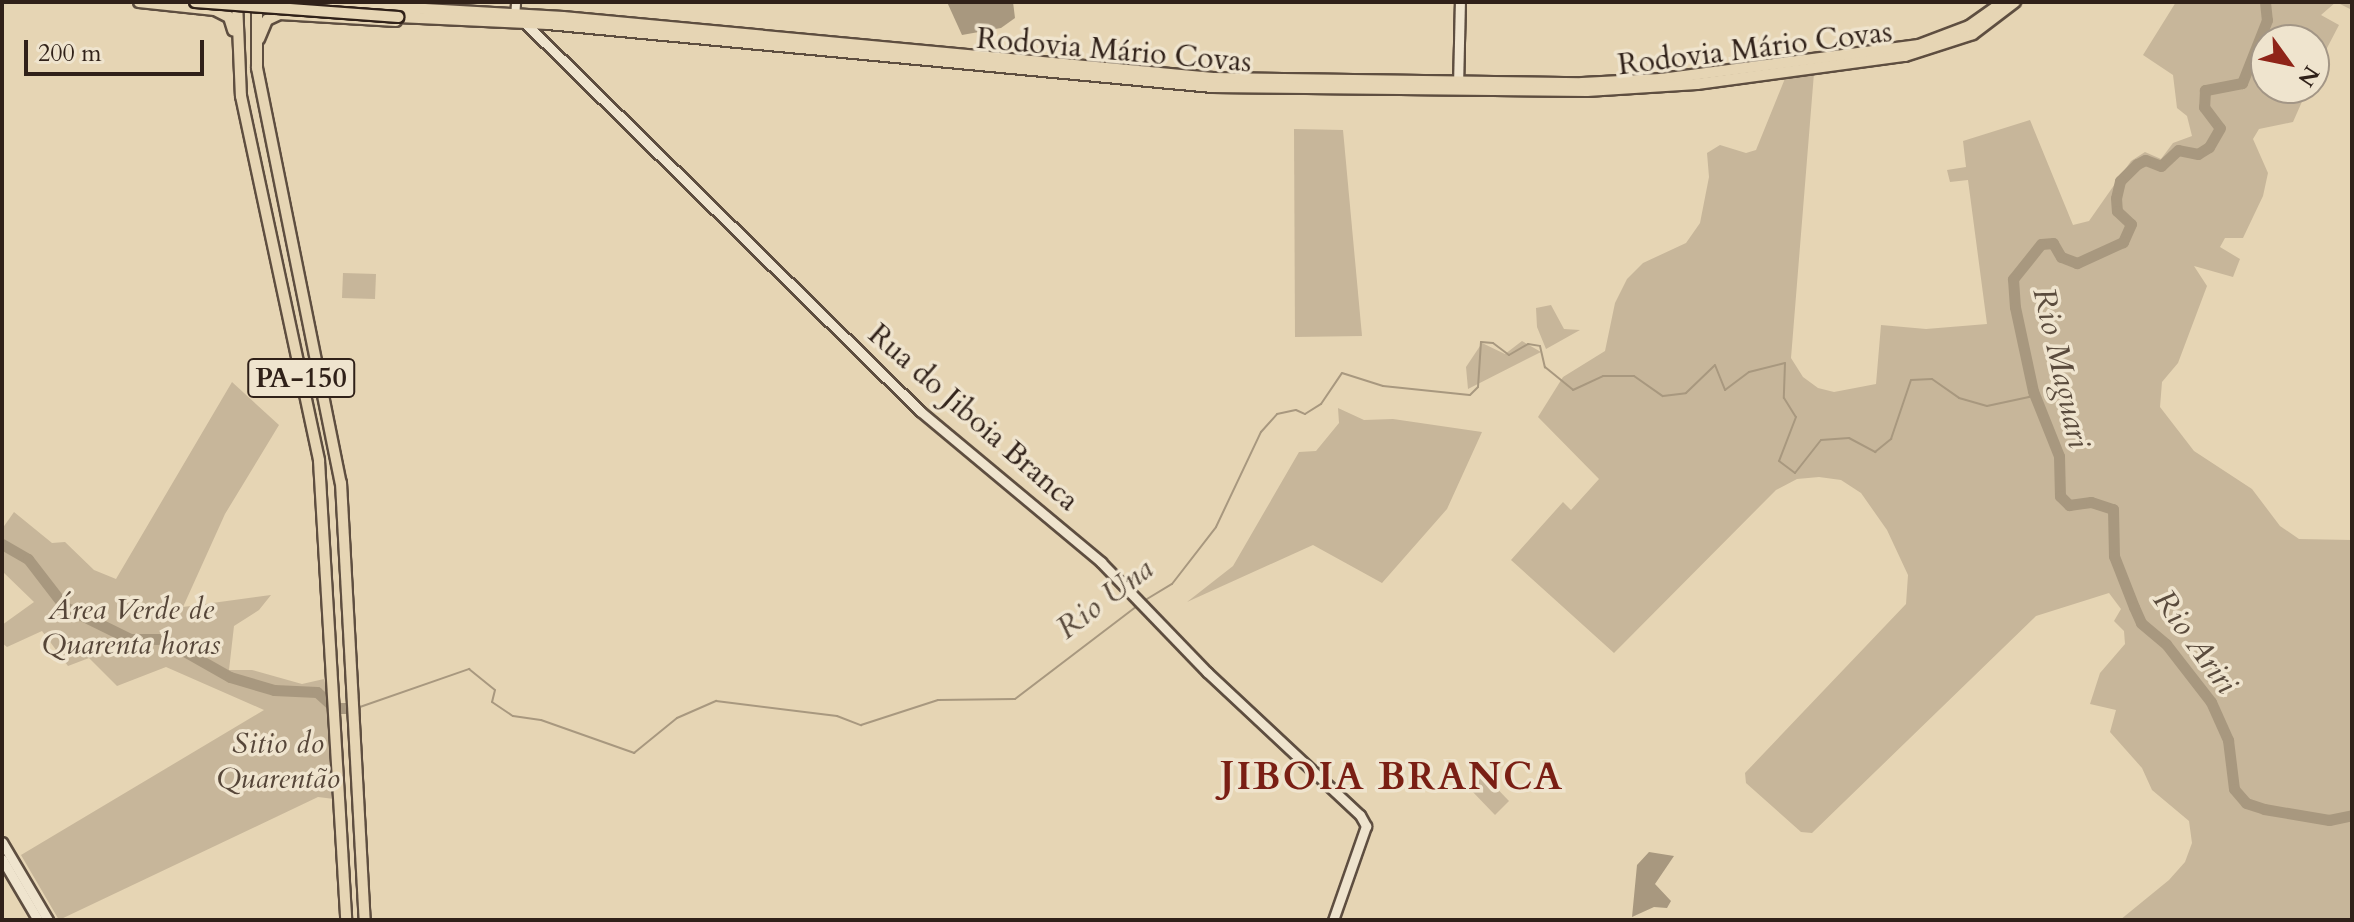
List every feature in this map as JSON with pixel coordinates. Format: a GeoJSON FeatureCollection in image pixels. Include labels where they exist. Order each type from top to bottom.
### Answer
{"type":"FeatureCollection","features":[{"type":"Feature","properties":{"kind":"main road"},"geometry":{"type":"LineString","coordinates":[[139,2],[222,12],[233,23],[236,51]]}},
{"type":"Feature","properties":{"kind":"main road","name":"Rodovia Mário Covas"},"geometry":{"type":"LineString","coordinates":[[195,2],[548,20],[1143,76],[1642,89],[1941,48],[1980,29],[2015,2]]}},
{"type":"Feature","properties":{"kind":"main road","name":"PA-150"},"geometry":{"type":"LineString","coordinates":[[237,2],[236,68],[241,96],[319,461],[346,920]]}},
{"type":"Feature","properties":{"kind":"main road","name":"PA-150"},"geometry":{"type":"LineString","coordinates":[[257,2],[257,68],[338,457],[365,920]]}},
{"type":"Feature","properties":{"kind":"main road","name":"Rodovia Mário Covas"},"geometry":{"type":"LineString","coordinates":[[304,2],[398,12]]}},
{"type":"Feature","properties":{"kind":"main road"},"geometry":{"type":"LineString","coordinates":[[374,2],[444,15]]}},
{"type":"Feature","properties":{"kind":"main road"},"geometry":{"type":"LineString","coordinates":[[1458,85],[1460,2]]}},
{"type":"Feature","properties":{"kind":"main road","name":"Rodovia Mário Covas"},"geometry":{"type":"LineString","coordinates":[[1786,68],[1937,41],[2003,2]]}},
{"type":"Feature","properties":{"kind":"main road"},"geometry":{"type":"LineString","coordinates":[[256,53],[267,20],[280,14],[444,15]]}},
{"type":"Feature","properties":{"kind":"main road","name":"Rua do Jiboia Branca"},"geometry":{"type":"LineString","coordinates":[[520,19],[920,411],[1049,517],[1366,823],[1333,920]]}},
{"type":"Feature","properties":{"kind":"main road"},"geometry":{"type":"LineString","coordinates":[[548,20],[548,48]]}},
{"type":"Feature","properties":{"kind":"main road"},"geometry":{"type":"LineString","coordinates":[[236,68],[248,74],[257,68]]}},
{"type":"Feature","properties":{"kind":"main road"},"geometry":{"type":"LineString","coordinates":[[241,96],[254,90],[263,93]]}},
{"type":"Feature","properties":{"kind":"main road"},"geometry":{"type":"LineString","coordinates":[[314,436],[334,437]]}},
{"type":"Feature","properties":{"kind":"main road"},"geometry":{"type":"LineString","coordinates":[[319,461],[325,455],[338,457]]}},
{"type":"Feature","properties":{"kind":"main road"},"geometry":{"type":"LineString","coordinates":[[2,842],[48,920]]}},
{"type":"Feature","properties":{"kind":"main road"},"geometry":{"type":"LineString","coordinates":[[2,859],[38,920]]}},
{"type":"Feature","properties":{"kind":"street"},"geometry":{"type":"LineString","coordinates":[[516,2],[520,19]]}},
{"type":"Feature","properties":{"kind":"green space"},"geometry":{"type":"Polygon","coordinates":[[[2176,2],[2336,2],[2321,15],[2339,25],[2330,42],[2330,24],[2250,24],[2250,104],[2301,104],[2293,122],[2259,129],[2253,139],[2268,173],[2263,196],[2243,238],[2225,238],[2220,247],[2240,259],[2233,277],[2194,266],[2207,286],[2178,363],[2162,382],[2160,407],[2194,451],[2252,489],[2280,526],[2299,539],[2352,540],[2352,920],[2120,920],[2169,880],[2185,862],[2192,843],[2189,821],[2152,790],[2142,768],[2110,732],[2116,710],[2090,704],[2100,673],[2125,644],[2124,631],[2114,621],[2121,609],[2109,593],[2036,616],[1812,833],[1801,832],[1746,783],[1745,773],[1906,604],[1908,575],[1887,530],[1861,493],[1841,480],[1819,477],[1797,479],[1776,490],[1614,653],[1511,560],[1563,502],[1571,510],[1599,479],[1538,417],[1563,377],[1605,351],[1615,303],[1627,279],[1643,263],[1686,243],[1700,223],[1709,177],[1707,153],[1720,145],[1746,153],[1756,150],[1786,76],[1814,73],[1791,358],[1803,377],[1818,388],[1834,392],[1876,384],[1881,325],[1926,329],[1987,324],[1968,180],[1950,182],[1947,170],[1966,167],[1963,141],[2030,120],[2073,225],[2089,221],[2131,161],[2145,152],[2161,159],[2173,143],[2192,136],[2187,116],[2177,108],[2173,75],[2143,55],[2176,2]]]}},
{"type":"Feature","properties":{"kind":"green space"},"geometry":{"type":"Polygon","coordinates":[[[2336,2],[2352,2],[2352,10],[2336,2]]]}},
{"type":"Feature","properties":{"kind":"green space"},"geometry":{"type":"Polygon","coordinates":[[[1294,129],[1343,130],[1362,336],[1295,337],[1294,129]]]}},
{"type":"Feature","properties":{"kind":"green space"},"geometry":{"type":"Polygon","coordinates":[[[343,273],[376,274],[375,299],[342,298],[343,273]]]}},
{"type":"Feature","properties":{"kind":"green space"},"geometry":{"type":"Polygon","coordinates":[[[1551,305],[1564,329],[1580,330],[1546,349],[1537,327],[1536,308],[1551,305]]]}},
{"type":"Feature","properties":{"kind":"green space"},"geometry":{"type":"Polygon","coordinates":[[[1522,341],[1541,352],[1468,389],[1466,367],[1482,343],[1505,354],[1522,341]]]}},
{"type":"Feature","properties":{"kind":"green space"},"geometry":{"type":"Polygon","coordinates":[[[232,382],[279,425],[225,514],[183,607],[271,595],[259,610],[234,626],[229,670],[252,670],[302,684],[324,679],[329,697],[319,699],[330,710],[334,799],[318,797],[59,920],[21,855],[264,710],[166,667],[117,686],[89,658],[68,666],[42,631],[7,647],[2,643],[2,625],[34,602],[2,571],[2,529],[14,512],[52,543],[65,542],[94,570],[116,579],[232,382]]]}},
{"type":"Feature","properties":{"kind":"green space"},"geometry":{"type":"Polygon","coordinates":[[[1338,408],[1364,420],[1393,419],[1482,432],[1447,509],[1382,583],[1313,545],[1187,602],[1233,566],[1299,452],[1316,451],[1339,423],[1338,408]]]}},
{"type":"Feature","properties":{"kind":"green space"},"geometry":{"type":"Polygon","coordinates":[[[1484,775],[1509,801],[1495,815],[1470,789],[1484,775]]]}},
{"type":"Feature","properties":{"kind":"shaded area"},"geometry":{"type":"Polygon","coordinates":[[[947,2],[1013,2],[1015,18],[1001,28],[962,35],[947,2]]]}},
{"type":"Feature","properties":{"kind":"shaded area"},"geometry":{"type":"Polygon","coordinates":[[[1649,852],[1674,856],[1655,884],[1671,901],[1667,908],[1654,907],[1632,917],[1637,865],[1649,852]]]}},
{"type":"Feature","properties":{"kind":"waterway","name":"Rio Maguari"},"geometry":{"type":"LineString","coordinates":[[2265,2],[2267,20],[2242,83],[2205,90],[2204,107],[2220,128],[2209,147],[2198,154],[2178,150],[2161,166],[2145,160],[2137,164],[2120,181],[2116,198],[2117,211],[2131,224],[2123,242],[2077,263],[2061,257],[2053,243],[2041,244],[2013,279],[2015,307],[2033,391],[2059,456],[2060,496],[2069,505],[2091,502],[2113,509],[2114,556],[2134,607],[2141,623],[2166,644],[2211,702],[2228,740],[2234,789],[2246,803],[2264,809],[2329,820],[2352,815]]}},
{"type":"Feature","properties":{"kind":"waterway","name":"Rio Una"},"geometry":{"type":"LineString","coordinates":[[1142,602],[1172,584],[1216,527],[1261,432],[1277,414],[1296,410],[1305,414],[1321,404],[1342,373],[1383,386],[1470,395],[1478,387],[1481,342],[1493,343],[1509,355],[1528,344],[1540,346],[1545,367],[1573,390],[1603,376],[1634,376],[1663,396],[1686,393],[1715,365],[1725,390],[1749,372],[1785,363],[1784,398],[1796,417],[1779,461],[1795,473],[1821,440],[1849,438],[1875,452],[1891,439],[1911,380],[1932,379],[1959,398],[1987,406],[2029,397],[2033,391]]}},
{"type":"Feature","properties":{"kind":"waterway","name":"Rio Una"},"geometry":{"type":"LineString","coordinates":[[2,544],[28,559],[65,607],[130,639],[163,639],[230,677],[274,690],[317,692],[335,708],[355,708]]}},
{"type":"Feature","properties":{"kind":"waterway","name":"Rio Una"},"geometry":{"type":"LineString","coordinates":[[357,708],[469,669],[495,690],[492,702],[513,716],[541,720],[634,753],[677,718],[716,701],[837,716],[861,725],[938,700],[1015,699],[1137,606]]}},
{"type":"Feature","properties":{"kind":"district","name":"JIBOIA BRANCA"},"geometry":{"type":"Point","coordinates":[1392,778]}},
{"type":"Feature","properties":{"kind":"park label","name":"Área Verde de Quarenta horas"},"geometry":{"type":"Point","coordinates":[131,627]}},
{"type":"Feature","properties":{"kind":"park label","name":"Sitio do Quarentão"},"geometry":{"type":"Point","coordinates":[278,761]}},
{"type":"Feature","properties":{"kind":"water label","name":"Rio Ariri"},"geometry":{"type":"Point","coordinates":[2195,642]}}]}
